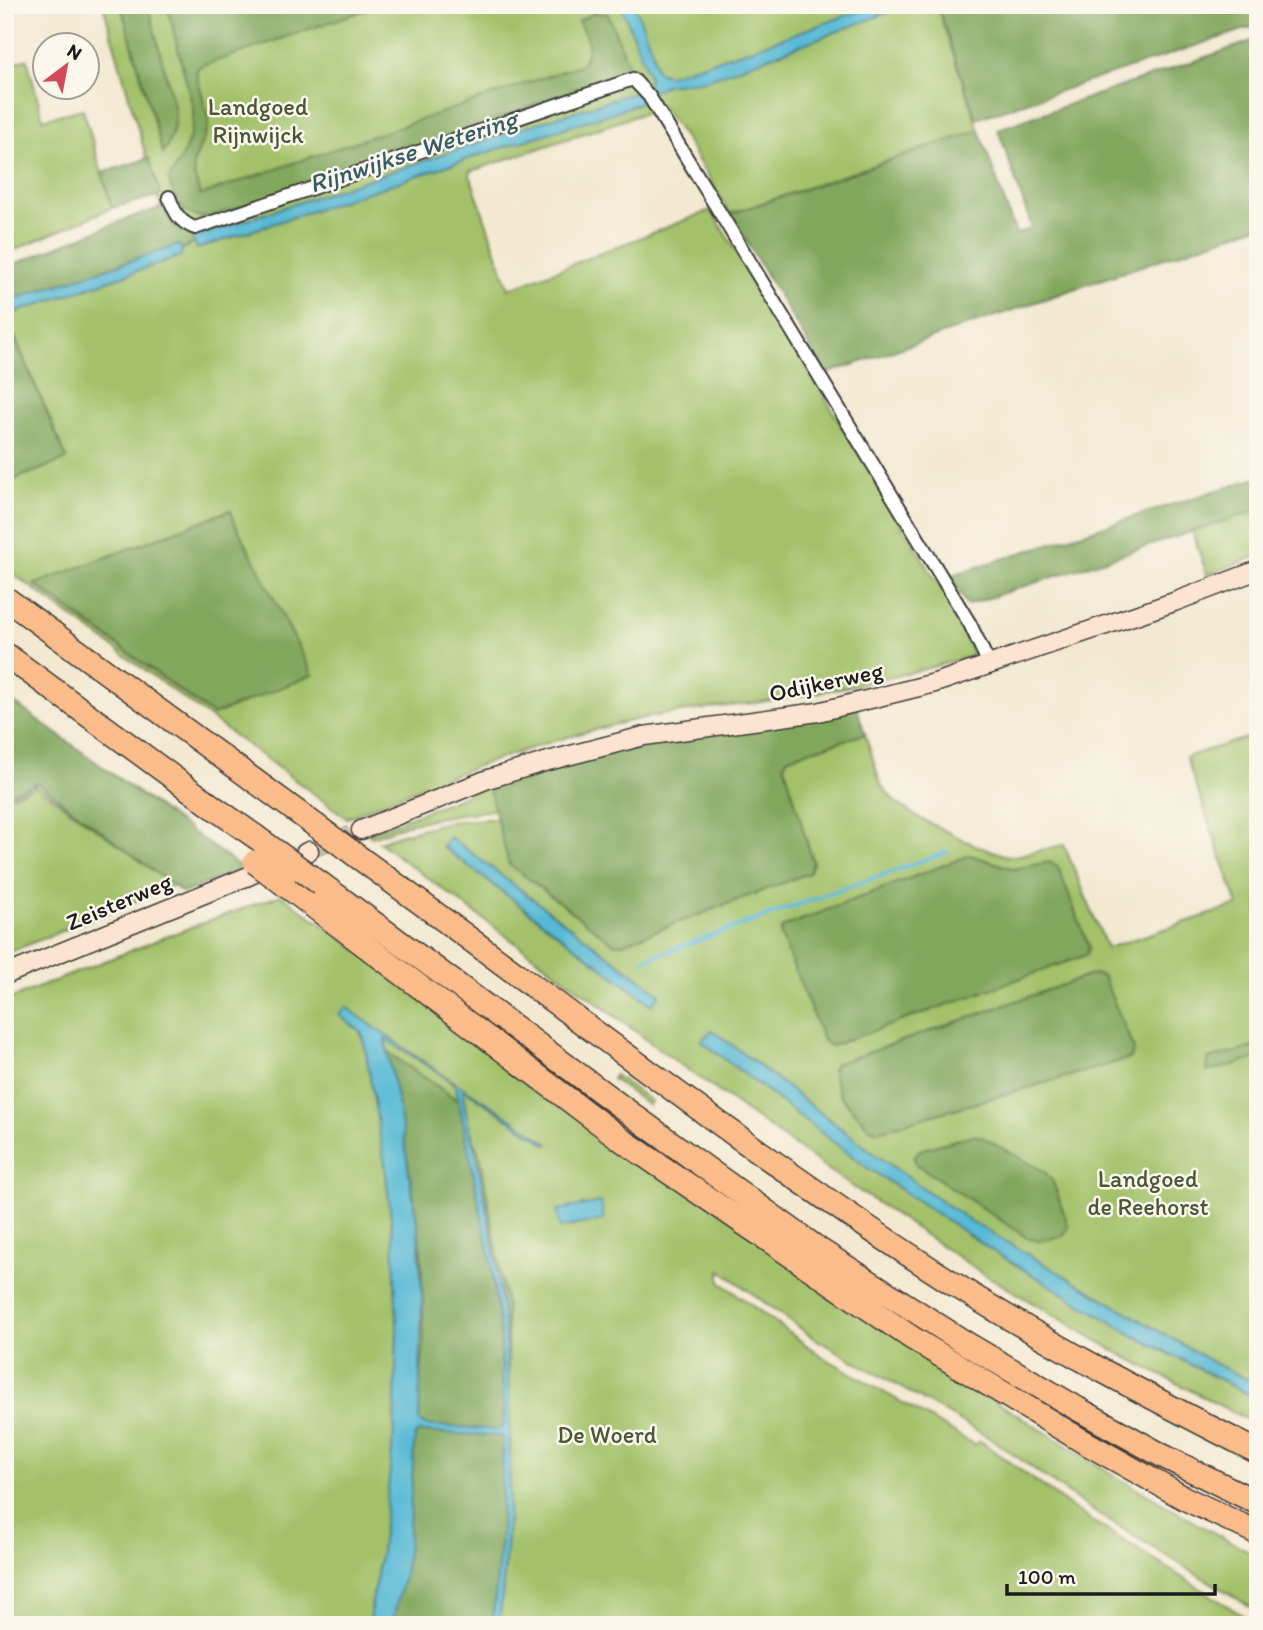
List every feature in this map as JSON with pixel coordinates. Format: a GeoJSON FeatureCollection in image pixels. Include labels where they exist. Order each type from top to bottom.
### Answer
{"type":"FeatureCollection","features":[{"type":"Feature","properties":{"kind":"highway"},"geometry":{"type":"LineString","coordinates":[[5,598],[664,1082],[884,1239],[1019,1324],[1161,1403],[1258,1452]]}},
{"type":"Feature","properties":{"kind":"highway"},"geometry":{"type":"LineString","coordinates":[[5,654],[821,1251],[967,1344],[1078,1409],[1258,1503]]}},
{"type":"Feature","properties":{"kind":"highway"},"geometry":{"type":"LineString","coordinates":[[216,809],[253,868],[284,884],[622,1140],[912,1338],[1079,1439],[1186,1499],[1258,1533]]}},
{"type":"Feature","properties":{"kind":"street"},"geometry":{"type":"LineString","coordinates":[[169,197],[177,217],[195,228],[633,79],[649,96],[970,624],[989,664]]}},
{"type":"Feature","properties":{"kind":"street","name":"Odijkerweg"},"geometry":{"type":"LineString","coordinates":[[361,830],[488,779],[644,736],[818,712],[935,683],[1174,602],[1258,570]]}},
{"type":"Feature","properties":{"kind":"street","name":"Zeisterweg"},"geometry":{"type":"LineString","coordinates":[[5,975],[253,868]]}},
{"type":"Feature","properties":{"kind":"green space","name":"Landgoed Rijnwijck"},"geometry":{"type":"Polygon","coordinates":[[[103,5],[947,5],[938,9],[979,130],[730,214],[686,140],[662,107],[469,172],[509,289],[711,210],[955,612],[974,655],[905,674],[834,689],[639,719],[601,728],[490,761],[347,818],[5,568],[5,483],[67,459],[6,316],[175,258],[103,5]],[[230,510],[35,585],[213,715],[234,521],[230,510]]]}},
{"type":"Feature","properties":{"kind":"green space"},"geometry":{"type":"Polygon","coordinates":[[[121,5],[148,5],[175,110],[172,133],[163,154],[121,5]]]}},
{"type":"Feature","properties":{"kind":"green space"},"geometry":{"type":"Polygon","coordinates":[[[167,5],[380,5],[199,67],[196,72],[208,118],[208,128],[193,164],[200,195],[580,65],[587,53],[588,43],[578,21],[594,13],[608,14],[630,69],[412,150],[219,214],[198,217],[181,206],[169,179],[190,137],[193,108],[167,5]]]}},
{"type":"Feature","properties":{"kind":"green space"},"geometry":{"type":"Polygon","coordinates":[[[937,5],[1258,5],[1258,25],[976,119],[937,5]]]}},
{"type":"Feature","properties":{"kind":"green space"},"geometry":{"type":"Polygon","coordinates":[[[1258,39],[1258,226],[826,374],[730,214],[979,130],[1016,234],[1032,228],[998,129],[1258,39]]]}},
{"type":"Feature","properties":{"kind":"green space"},"geometry":{"type":"Polygon","coordinates":[[[27,59],[32,78],[32,102],[38,102],[43,119],[83,109],[112,208],[5,254],[5,63],[7,65],[27,59]]]}},
{"type":"Feature","properties":{"kind":"green space"},"geometry":{"type":"Polygon","coordinates":[[[149,158],[161,195],[112,208],[102,173],[149,158]]]}},
{"type":"Feature","properties":{"kind":"green space"},"geometry":{"type":"Polygon","coordinates":[[[163,207],[176,229],[198,236],[192,238],[195,243],[182,249],[178,245],[5,302],[5,268],[126,219],[163,207]]]}},
{"type":"Feature","properties":{"kind":"green space"},"geometry":{"type":"Polygon","coordinates":[[[5,316],[67,459],[5,483],[5,316]]]}},
{"type":"Feature","properties":{"kind":"green space"},"geometry":{"type":"Polygon","coordinates":[[[1258,477],[1258,510],[967,605],[949,576],[1258,477]]]}},
{"type":"Feature","properties":{"kind":"green space"},"geometry":{"type":"Polygon","coordinates":[[[231,510],[234,521],[313,675],[213,715],[35,584],[231,510]]]}},
{"type":"Feature","properties":{"kind":"green space"},"geometry":{"type":"Polygon","coordinates":[[[1258,510],[1258,556],[1207,575],[1192,531],[1258,510]]]}},
{"type":"Feature","properties":{"kind":"green space"},"geometry":{"type":"Polygon","coordinates":[[[5,696],[243,869],[183,893],[37,783],[5,795],[5,696]]]}},
{"type":"Feature","properties":{"kind":"green space"},"geometry":{"type":"Polygon","coordinates":[[[857,708],[865,734],[788,757],[784,764],[813,863],[809,873],[624,943],[614,944],[509,864],[488,786],[576,758],[670,739],[857,708]]]}},
{"type":"Feature","properties":{"kind":"green space","name":"Landgoed de Reehorst"},"geometry":{"type":"Polygon","coordinates":[[[865,734],[881,785],[895,802],[919,818],[974,845],[1010,857],[1064,845],[1107,948],[1238,905],[1186,757],[1258,734],[1258,1385],[1216,1364],[970,1221],[876,1155],[712,1030],[701,1041],[865,1166],[996,1253],[1133,1335],[1258,1399],[1258,1425],[1122,1355],[982,1273],[843,1180],[677,1062],[379,842],[448,822],[498,818],[509,865],[813,863],[784,764],[788,757],[865,734]],[[450,837],[442,846],[652,1005],[660,994],[450,837]],[[970,855],[783,927],[780,933],[824,1042],[831,1046],[1086,955],[1014,869],[970,855]],[[1094,974],[835,1064],[870,1128],[878,1131],[1131,1058],[1103,977],[1094,974]]]}},
{"type":"Feature","properties":{"kind":"green space"},"geometry":{"type":"Polygon","coordinates":[[[36,786],[175,885],[5,954],[5,798],[36,786]]]}},
{"type":"Feature","properties":{"kind":"green space"},"geometry":{"type":"Polygon","coordinates":[[[488,786],[495,810],[412,823],[372,837],[368,834],[488,786]]]}},
{"type":"Feature","properties":{"kind":"green space"},"geometry":{"type":"Polygon","coordinates":[[[970,855],[1014,869],[1050,862],[1058,867],[1089,947],[1086,955],[831,1046],[824,1042],[780,933],[783,927],[970,855]]]}},
{"type":"Feature","properties":{"kind":"green space","name":"De Woerd"},"geometry":{"type":"Polygon","coordinates":[[[281,895],[960,1379],[1109,1472],[1258,1556],[1258,1611],[1096,1513],[993,1440],[812,1337],[720,1270],[720,1282],[820,1355],[975,1445],[979,1440],[1081,1514],[1258,1625],[5,1625],[5,1001],[170,935],[281,895]]]}},
{"type":"Feature","properties":{"kind":"green space"},"geometry":{"type":"Polygon","coordinates":[[[1094,974],[1103,976],[1134,1049],[1131,1058],[878,1131],[870,1128],[840,1096],[832,1070],[835,1064],[1094,974]]]}},
{"type":"Feature","properties":{"kind":"green space"},"geometry":{"type":"Polygon","coordinates":[[[361,1034],[460,1102],[481,1159],[506,1305],[509,1394],[503,1537],[492,1625],[385,1625],[416,1418],[424,1345],[421,1250],[399,1117],[361,1034]]]}},
{"type":"Feature","properties":{"kind":"green space"},"geometry":{"type":"Polygon","coordinates":[[[1258,1046],[1258,1058],[1207,1072],[1208,1059],[1258,1046]]]}},
{"type":"Feature","properties":{"kind":"green space"},"geometry":{"type":"Polygon","coordinates":[[[615,1075],[651,1101],[648,1105],[612,1079],[615,1075]]]}},
{"type":"Feature","properties":{"kind":"green space"},"geometry":{"type":"Polygon","coordinates":[[[972,1135],[982,1137],[1045,1172],[1053,1182],[1069,1228],[1063,1236],[1039,1241],[1029,1239],[916,1164],[914,1157],[920,1150],[972,1135]]]}},
{"type":"Feature","properties":{"kind":"water"},"geometry":{"type":"Polygon","coordinates":[[[621,5],[635,5],[653,53],[656,70],[669,75],[876,5],[908,5],[707,80],[666,85],[651,92],[647,86],[649,76],[621,5]]]}},
{"type":"Feature","properties":{"kind":"water"},"geometry":{"type":"Polygon","coordinates":[[[640,92],[644,99],[615,112],[197,249],[192,238],[522,128],[640,92]]]}},
{"type":"Feature","properties":{"kind":"water"},"geometry":{"type":"Polygon","coordinates":[[[179,245],[182,249],[181,256],[5,316],[5,302],[179,245]]]}},
{"type":"Feature","properties":{"kind":"water"},"geometry":{"type":"Polygon","coordinates":[[[450,837],[660,994],[652,1005],[442,846],[450,837]]]}},
{"type":"Feature","properties":{"kind":"water"},"geometry":{"type":"Polygon","coordinates":[[[346,1007],[549,1144],[463,1091],[492,1236],[508,1366],[509,1496],[499,1625],[492,1625],[501,1537],[503,1439],[500,1436],[419,1432],[415,1435],[404,1577],[391,1625],[368,1625],[381,1550],[394,1432],[397,1327],[393,1239],[385,1165],[363,1036],[339,1015],[346,1007]],[[385,1039],[418,1229],[422,1298],[419,1420],[424,1425],[499,1430],[504,1422],[501,1338],[490,1257],[456,1087],[385,1039]]]}},
{"type":"Feature","properties":{"kind":"water"},"geometry":{"type":"Polygon","coordinates":[[[712,1030],[876,1155],[970,1221],[1216,1364],[1258,1385],[1258,1399],[1133,1335],[996,1253],[865,1166],[701,1041],[712,1030]]]}},
{"type":"Feature","properties":{"kind":"water"},"geometry":{"type":"Polygon","coordinates":[[[601,1202],[604,1220],[560,1228],[557,1210],[601,1202]]]}},
{"type":"Feature","properties":{"kind":"waterway"},"geometry":{"type":"LineString","coordinates":[[643,960],[947,852]]}},
{"type":"Feature","properties":{"kind":"tunnel"},"geometry":{"type":"LineString","coordinates":[[309,851],[361,830]]}},
{"type":"Feature","properties":{"kind":"water label","name":"Rijnwijkse Wetering"},"geometry":{"type":"Point","coordinates":[413,151]}}]}
